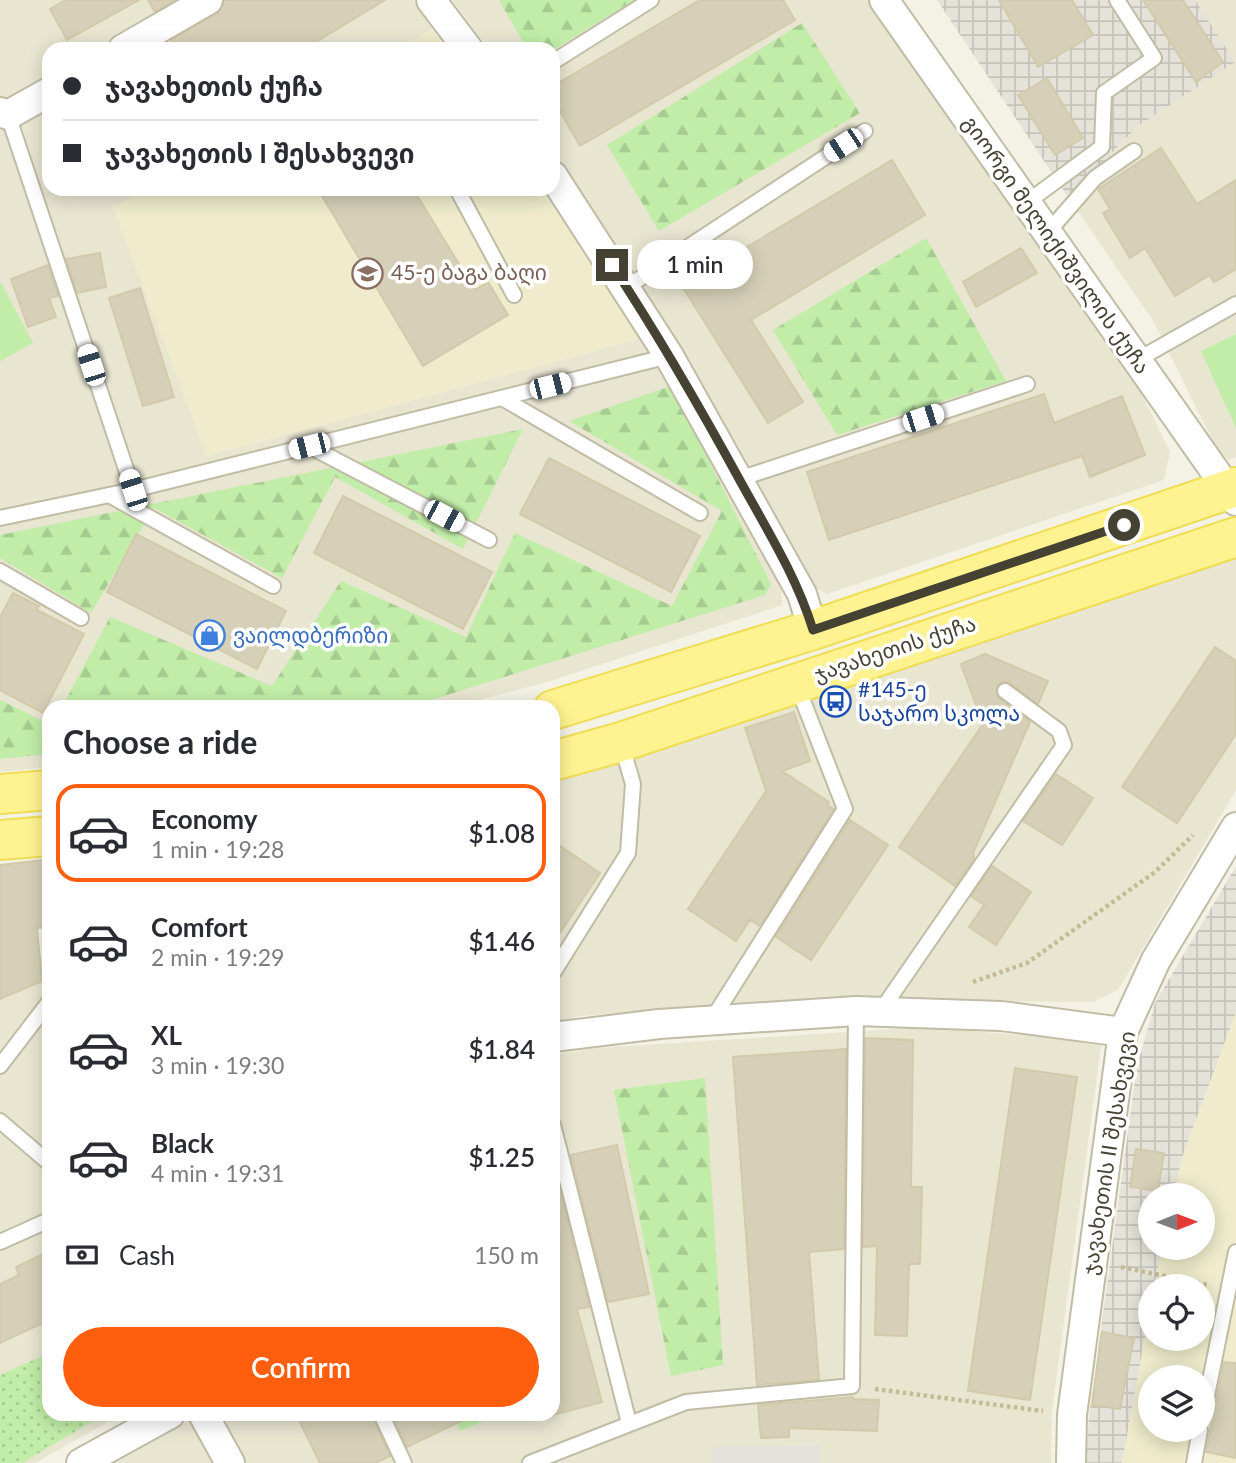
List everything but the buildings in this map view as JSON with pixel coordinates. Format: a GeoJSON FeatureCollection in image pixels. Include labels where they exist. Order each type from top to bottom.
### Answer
{"type":"FeatureCollection","features":[{"type":"Feature","properties":{"kind":"main road","name":"ჯავახეთის ქუჩა"},"geometry":{"type":"LineString","coordinates":[[560,708],[813,630],[1233,493]]}},
{"type":"Feature","properties":{"kind":"main road","name":"ჯავახეთის ქუჩა"},"geometry":{"type":"LineString","coordinates":[[560,759],[621,742],[1236,537]]}},
{"type":"Feature","properties":{"kind":"main road"},"geometry":{"type":"LineString","coordinates":[[0,794],[42,791]]}},
{"type":"Feature","properties":{"kind":"main road"},"geometry":{"type":"LineString","coordinates":[[0,840],[42,837]]}},
{"type":"Feature","properties":{"kind":"street"},"geometry":{"type":"LineString","coordinates":[[135,42],[208,0]]}},
{"type":"Feature","properties":{"kind":"street"},"geometry":{"type":"LineString","coordinates":[[431,0],[463,42]]}},
{"type":"Feature","properties":{"kind":"street","name":"გიორგი მელიქიშვილის ქუჩა"},"geometry":{"type":"LineString","coordinates":[[884,0],[1233,493]]}},
{"type":"Feature","properties":{"kind":"street"},"geometry":{"type":"LineString","coordinates":[[4,114],[42,95]]}},
{"type":"Feature","properties":{"kind":"street"},"geometry":{"type":"LineString","coordinates":[[560,186],[669,356],[802,594],[813,630]]}},
{"type":"Feature","properties":{"kind":"street","name":"ჯავახეთის II შესახვევი"},"geometry":{"type":"LineString","coordinates":[[1071,1463],[1072,1415],[1123,1032],[1156,960],[1236,827]]}},
{"type":"Feature","properties":{"kind":"street"},"geometry":{"type":"LineString","coordinates":[[560,1036],[711,1021],[868,1012],[1000,1016],[1123,1032]]}},
{"type":"Feature","properties":{"kind":"street"},"geometry":{"type":"LineString","coordinates":[[81,1463],[157,1421]]}},
{"type":"Feature","properties":{"kind":"street"},"geometry":{"type":"LineString","coordinates":[[208,1421],[230,1463]]}},
{"type":"Feature","properties":{"kind":"lane"},"geometry":{"type":"LineString","coordinates":[[560,58],[651,0]]}},
{"type":"Feature","properties":{"kind":"lane"},"geometry":{"type":"LineString","coordinates":[[1026,203],[1102,147],[1104,93],[1154,58],[1117,0]]}},
{"type":"Feature","properties":{"kind":"lane"},"geometry":{"type":"LineString","coordinates":[[4,114],[133,490]]}},
{"type":"Feature","properties":{"kind":"lane"},"geometry":{"type":"LineString","coordinates":[[627,287],[865,131]]}},
{"type":"Feature","properties":{"kind":"lane"},"geometry":{"type":"LineString","coordinates":[[1048,232],[1095,178],[1134,151]]}},
{"type":"Feature","properties":{"kind":"lane"},"geometry":{"type":"LineString","coordinates":[[461,196],[514,295]]}},
{"type":"Feature","properties":{"kind":"lane"},"geometry":{"type":"LineString","coordinates":[[1137,360],[1236,304]]}},
{"type":"Feature","properties":{"kind":"lane"},"geometry":{"type":"LineString","coordinates":[[0,518],[133,490],[669,356]]}},
{"type":"Feature","properties":{"kind":"lane"},"geometry":{"type":"LineString","coordinates":[[739,479],[1027,384]]}},
{"type":"Feature","properties":{"kind":"lane"},"geometry":{"type":"LineString","coordinates":[[502,398],[700,513]]}},
{"type":"Feature","properties":{"kind":"lane"},"geometry":{"type":"LineString","coordinates":[[309,446],[489,540]]}},
{"type":"Feature","properties":{"kind":"lane"},"geometry":{"type":"LineString","coordinates":[[109,495],[273,586]]}},
{"type":"Feature","properties":{"kind":"lane"},"geometry":{"type":"LineString","coordinates":[[0,571],[81,618]]}},
{"type":"Feature","properties":{"kind":"lane"},"geometry":{"type":"LineString","coordinates":[[711,1021],[845,810],[796,682]]}},
{"type":"Feature","properties":{"kind":"lane"},"geometry":{"type":"LineString","coordinates":[[530,1463],[686,1402],[852,1386],[868,1012],[1064,745],[1059,731],[1005,691]]}},
{"type":"Feature","properties":{"kind":"lane"},"geometry":{"type":"LineString","coordinates":[[560,963],[628,853],[633,784],[621,742]]}},
{"type":"Feature","properties":{"kind":"lane"},"geometry":{"type":"LineString","coordinates":[[0,1066],[42,1011]]}},
{"type":"Feature","properties":{"kind":"lane"},"geometry":{"type":"LineString","coordinates":[[0,1121],[42,1157]]}},
{"type":"Feature","properties":{"kind":"lane"},"geometry":{"type":"LineString","coordinates":[[560,1152],[629,1423]]}},
{"type":"Feature","properties":{"kind":"lane"},"geometry":{"type":"LineString","coordinates":[[0,1242],[42,1223]]}},
{"type":"Feature","properties":{"kind":"lane"},"geometry":{"type":"LineString","coordinates":[[1213,1365],[1236,1252]]}},
{"type":"Feature","properties":{"kind":"lane"},"geometry":{"type":"LineString","coordinates":[[384,1421],[404,1463]]}},
{"type":"Feature","properties":{"kind":"lane"},"geometry":{"type":"LineString","coordinates":[[1194,1463],[1198,1442]]}},
{"type":"Feature","properties":{"kind":"path"},"geometry":{"type":"LineString","coordinates":[[971,983],[1027,963],[1071,934],[1155,872],[1200,828]]}},
{"type":"Feature","properties":{"kind":"path"},"geometry":{"type":"LineString","coordinates":[[1092,1261],[1229,1289]]}},
{"type":"Feature","properties":{"kind":"path"},"geometry":{"type":"LineString","coordinates":[[852,1386],[1072,1415]]}},
{"type":"Feature","properties":{"kind":"shaded area"},"geometry":{"type":"Polygon","coordinates":[[[0,0],[413,0],[432,29],[409,42],[42,42],[42,196],[135,196],[114,208],[207,456],[643,338],[781,580],[782,605],[547,682],[478,700],[42,700],[42,768],[0,772],[0,0]]]}},
{"type":"Feature","properties":{"kind":"shaded area"},"geometry":{"type":"Polygon","coordinates":[[[452,0],[872,0],[1134,378],[1170,452],[1164,480],[827,594],[816,588],[705,388],[560,161],[560,42],[484,42],[452,0]]]}},
{"type":"Feature","properties":{"kind":"shaded area"},"geometry":{"type":"Polygon","coordinates":[[[937,0],[1195,0],[1235,62],[1138,126],[1068,197],[937,0]]]}},
{"type":"Feature","properties":{"kind":"shaded area"},"geometry":{"type":"Polygon","coordinates":[[[1195,0],[1236,0],[1236,457],[1229,460],[1217,450],[1154,322],[1068,197],[1138,126],[1234,62],[1195,0]]]}},
{"type":"Feature","properties":{"kind":"shaded area"},"geometry":{"type":"Polygon","coordinates":[[[432,29],[440,42],[409,42],[432,29]]]}},
{"type":"Feature","properties":{"kind":"shaded area","name":"45-ე ბაგა ბაღი"},"geometry":{"type":"Polygon","coordinates":[[[135,196],[546,196],[643,338],[207,456],[113,208],[135,196]]]}},
{"type":"Feature","properties":{"kind":"shaded area"},"geometry":{"type":"Polygon","coordinates":[[[1236,555],[1236,790],[1118,990],[1093,1002],[804,999],[581,1016],[560,1020],[560,772],[1236,555]]]}},
{"type":"Feature","properties":{"kind":"shaded area"},"geometry":{"type":"Polygon","coordinates":[[[1236,866],[1236,1012],[1182,1158],[1177,1183],[1138,1183],[1138,1260],[1159,1260],[1157,1274],[1138,1274],[1138,1351],[1142,1351],[1122,1463],[1086,1463],[1089,1417],[1137,1066],[1155,1003],[1236,866]]]}},
{"type":"Feature","properties":{"kind":"shaded area"},"geometry":{"type":"Polygon","coordinates":[[[42,957],[42,1421],[110,1421],[35,1463],[0,1463],[0,972],[42,957]]]}},
{"type":"Feature","properties":{"kind":"shaded area"},"geometry":{"type":"Polygon","coordinates":[[[1236,1012],[1236,1463],[1122,1463],[1138,1375],[1138,1442],[1215,1442],[1215,1365],[1140,1365],[1142,1351],[1215,1351],[1215,1274],[1157,1274],[1159,1260],[1215,1260],[1215,1183],[1177,1183],[1182,1158],[1236,1012]]]}},
{"type":"Feature","properties":{"kind":"shaded area"},"geometry":{"type":"Polygon","coordinates":[[[926,1027],[1054,1038],[1101,1046],[1052,1411],[1051,1463],[108,1463],[188,1421],[455,1421],[460,1431],[484,1421],[560,1421],[560,1054],[597,1048],[926,1027]]]}},
{"type":"Feature","properties":{"kind":"shaded area"},"geometry":{"type":"Polygon","coordinates":[[[820,1445],[820,1463],[713,1463],[712,1447],[820,1445]]]}},
{"type":"Feature","properties":{"kind":"green space"},"geometry":{"type":"Polygon","coordinates":[[[499,0],[634,0],[560,46],[560,42],[523,42],[499,0]]]}},
{"type":"Feature","properties":{"kind":"green space"},"geometry":{"type":"Polygon","coordinates":[[[802,23],[860,113],[659,231],[607,145],[802,23]]]}},
{"type":"Feature","properties":{"kind":"green space"},"geometry":{"type":"Polygon","coordinates":[[[926,238],[1006,381],[837,435],[773,330],[926,238]]]}},
{"type":"Feature","properties":{"kind":"green space"},"geometry":{"type":"Polygon","coordinates":[[[0,281],[33,343],[0,361],[0,281]]]}},
{"type":"Feature","properties":{"kind":"green space"},"geometry":{"type":"Polygon","coordinates":[[[1236,334],[1236,428],[1201,351],[1236,334]]]}},
{"type":"Feature","properties":{"kind":"green space"},"geometry":{"type":"Polygon","coordinates":[[[671,386],[771,584],[765,595],[431,700],[66,700],[110,617],[272,686],[341,581],[466,637],[515,533],[672,606],[722,511],[569,421],[671,386]]]}},
{"type":"Feature","properties":{"kind":"green space"},"geometry":{"type":"Polygon","coordinates":[[[523,429],[463,549],[335,477],[282,578],[154,508],[91,613],[0,558],[0,535],[523,429]]]}},
{"type":"Feature","properties":{"kind":"green space"},"geometry":{"type":"Polygon","coordinates":[[[0,700],[42,721],[42,755],[0,759],[0,700]]]}},
{"type":"Feature","properties":{"kind":"green space"},"geometry":{"type":"Polygon","coordinates":[[[705,1078],[723,1365],[671,1376],[614,1090],[705,1078]]]}},
{"type":"Feature","properties":{"kind":"green space"},"geometry":{"type":"Polygon","coordinates":[[[42,1356],[42,1421],[93,1421],[22,1463],[0,1463],[0,1375],[42,1356]]]}},
{"type":"Feature","properties":{"kind":"green space"},"geometry":{"type":"Polygon","coordinates":[[[455,1421],[484,1421],[460,1431],[455,1421]]]}},
{"type":"Feature","properties":{"kind":"place","name":"45-ე ბაგა ბაღი"},"geometry":{"type":"Point","coordinates":[368,273]}},
{"type":"Feature","properties":{"kind":"place","name":"ვაილდბერიზი"},"geometry":{"type":"Point","coordinates":[210,636]}},
{"type":"Feature","properties":{"kind":"place","name":"#145-ე საჯარო სკოლა"},"geometry":{"type":"Point","coordinates":[835,702]}},
{"type":"Feature","properties":{"kind":"route"},"geometry":{"type":"LineString","coordinates":[[612,265],[669,356],[739,479],[802,594],[813,630],[1124,525]]}}]}
